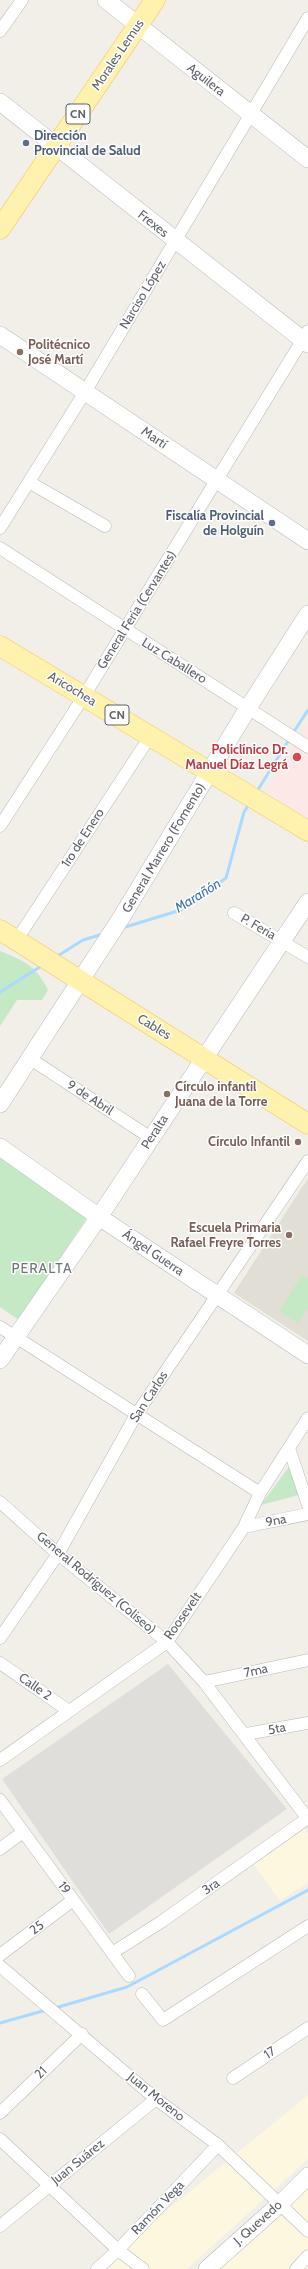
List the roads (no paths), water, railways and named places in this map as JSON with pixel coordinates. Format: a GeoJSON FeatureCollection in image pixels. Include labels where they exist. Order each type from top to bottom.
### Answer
{"type":"FeatureCollection","features":[{"type":"Feature","properties":{"kind":"main road","name":"Morales Lemus"},"geometry":{"type":"LineString","coordinates":[[0,229],[156,0]]}},
{"type":"Feature","properties":{"kind":"main road","name":"Aricochea"},"geometry":{"type":"LineString","coordinates":[[0,646],[308,831]]}},
{"type":"Feature","properties":{"kind":"main road","name":"Cables"},"geometry":{"type":"LineString","coordinates":[[0,930],[72,977],[308,1124]]}},
{"type":"Feature","properties":{"kind":"street"},"geometry":{"type":"LineString","coordinates":[[0,31],[22,0]]}},
{"type":"Feature","properties":{"kind":"street","name":"Aguilera"},"geometry":{"type":"LineString","coordinates":[[106,0],[250,115],[308,159]]}},
{"type":"Feature","properties":{"kind":"street","name":"Narciso López"},"geometry":{"type":"LineString","coordinates":[[0,528],[85,392],[308,18]]}},
{"type":"Feature","properties":{"kind":"street","name":"Frexes"},"geometry":{"type":"LineString","coordinates":[[0,102],[55,148],[175,241],[306,338]]}},
{"type":"Feature","properties":{"kind":"street","name":"Martí"},"geometry":{"type":"LineString","coordinates":[[0,335],[308,541]]}},
{"type":"Feature","properties":{"kind":"street","name":"General Feria (Cervantes)"},"geometry":{"type":"LineString","coordinates":[[0,826],[84,696],[306,338]]}},
{"type":"Feature","properties":{"kind":"street"},"geometry":{"type":"LineString","coordinates":[[29,482],[105,526]]}},
{"type":"Feature","properties":{"kind":"street","name":"Luz Caballero"},"geometry":{"type":"LineString","coordinates":[[0,548],[308,747]]}},
{"type":"Feature","properties":{"kind":"street","name":"General Marrero (Fomento)"},"geometry":{"type":"LineString","coordinates":[[72,977],[99,951],[121,918],[248,708],[308,614]]}},
{"type":"Feature","properties":{"kind":"street","name":"1ro de Enero"},"geometry":{"type":"LineString","coordinates":[[16,941],[151,736]]}},
{"type":"Feature","properties":{"kind":"street","name":"Peralta"},"geometry":{"type":"LineString","coordinates":[[0,1360],[99,1217],[283,942],[308,902]]}},
{"type":"Feature","properties":{"kind":"street","name":"P. Feria"},"geometry":{"type":"LineString","coordinates":[[234,913],[308,957]]}},
{"type":"Feature","properties":{"kind":"street"},"geometry":{"type":"LineString","coordinates":[[0,1104],[29,1058],[72,977]]}},
{"type":"Feature","properties":{"kind":"street","name":"9 de Abril"},"geometry":{"type":"LineString","coordinates":[[29,1058],[151,1138]]}},
{"type":"Feature","properties":{"kind":"street","name":"Ángel Guerra"},"geometry":{"type":"LineString","coordinates":[[0,1147],[99,1217],[308,1355]]}},
{"type":"Feature","properties":{"kind":"street","name":"San Carlos"},"geometry":{"type":"LineString","coordinates":[[0,1638],[58,1554],[136,1415],[308,1161]]}},
{"type":"Feature","properties":{"kind":"street"},"geometry":{"type":"LineString","coordinates":[[0,1327],[260,1494]]}},
{"type":"Feature","properties":{"kind":"street","name":"Roosevelt"},"geometry":{"type":"LineString","coordinates":[[0,1760],[167,1642],[244,1527],[260,1494],[308,1418]]}},
{"type":"Feature","properties":{"kind":"street"},"geometry":{"type":"LineString","coordinates":[[289,1448],[308,1504]]}},
{"type":"Feature","properties":{"kind":"street","name":"General Rodríguez (Coliseo)"},"geometry":{"type":"LineString","coordinates":[[0,1502],[58,1554],[167,1642],[204,1682],[246,1734],[308,1819]]}},
{"type":"Feature","properties":{"kind":"street","name":"9na"},"geometry":{"type":"LineString","coordinates":[[244,1527],[308,1514]]}},
{"type":"Feature","properties":{"kind":"street","name":"7ma"},"geometry":{"type":"LineString","coordinates":[[204,1682],[308,1660]]}},
{"type":"Feature","properties":{"kind":"street","name":"Calle 2"},"geometry":{"type":"LineString","coordinates":[[0,1664],[69,1711]]}},
{"type":"Feature","properties":{"kind":"street","name":"5ta"},"geometry":{"type":"LineString","coordinates":[[246,1734],[308,1723]]}},
{"type":"Feature","properties":{"kind":"street","name":"19"},"geometry":{"type":"LineString","coordinates":[[0,1800],[129,1976]]}},
{"type":"Feature","properties":{"kind":"street","name":"3ra"},"geometry":{"type":"LineString","coordinates":[[112,1953],[161,1922],[308,1819]]}},
{"type":"Feature","properties":{"kind":"street"},"geometry":{"type":"LineString","coordinates":[[0,1849],[23,1832]]}},
{"type":"Feature","properties":{"kind":"street","name":"25"},"geometry":{"type":"LineString","coordinates":[[0,1955],[73,1900]]}},
{"type":"Feature","properties":{"kind":"street"},"geometry":{"type":"LineString","coordinates":[[142,1994],[163,2020],[308,1926]]}},
{"type":"Feature","properties":{"kind":"street","name":"Juan Moreno"},"geometry":{"type":"LineString","coordinates":[[0,1966],[82,2034],[156,2099],[218,2146],[281,2203],[308,2231]]}},
{"type":"Feature","properties":{"kind":"street","name":"17"},"geometry":{"type":"LineString","coordinates":[[233,2078],[308,2028]]}},
{"type":"Feature","properties":{"kind":"street","name":"21"},"geometry":{"type":"LineString","coordinates":[[0,2113],[82,2034]]}},
{"type":"Feature","properties":{"kind":"street","name":"Juan Suárez"},"geometry":{"type":"LineString","coordinates":[[0,2226],[156,2099]]}},
{"type":"Feature","properties":{"kind":"street"},"geometry":{"type":"LineString","coordinates":[[0,2139],[118,2250],[143,2269]]}},
{"type":"Feature","properties":{"kind":"street","name":"Ramón Vega"},"geometry":{"type":"LineString","coordinates":[[97,2269],[118,2250],[218,2146]]}},
{"type":"Feature","properties":{"kind":"street","name":"J. Quevedo"},"geometry":{"type":"LineString","coordinates":[[207,2269],[281,2203],[308,2176]]}},
{"type":"Feature","properties":{"kind":"street"},"geometry":{"type":"LineString","coordinates":[[296,2269],[308,2256]]}},
{"type":"Feature","properties":{"kind":"waterway","name":"Marañón"},"geometry":{"type":"LineString","coordinates":[[293,733],[308,710]]}},
{"type":"Feature","properties":{"kind":"waterway","name":"Marañón"},"geometry":{"type":"LineString","coordinates":[[256,793],[290,738]]}},
{"type":"Feature","properties":{"kind":"waterway","name":"Marañón"},"geometry":{"type":"LineString","coordinates":[[122,928],[181,910],[226,878],[244,812],[249,804]]}},
{"type":"Feature","properties":{"kind":"waterway","name":"Marañón"},"geometry":{"type":"LineString","coordinates":[[56,957],[83,940],[103,934]]}},
{"type":"Feature","properties":{"kind":"waterway","name":"Marañón"},"geometry":{"type":"LineString","coordinates":[[0,992],[43,965]]}},
{"type":"Feature","properties":{"kind":"waterway"},"geometry":{"type":"LineString","coordinates":[[55,2008],[127,1987],[308,1890]]}},
{"type":"Feature","properties":{"kind":"waterway"},"geometry":{"type":"LineString","coordinates":[[0,2023],[46,2010]]}},
{"type":"Feature","properties":{"kind":"place","name":"Dirección Provincial de Salud"},"geometry":{"type":"Point","coordinates":[26,143]}},
{"type":"Feature","properties":{"kind":"place","name":"Politécnico José Martí"},"geometry":{"type":"Point","coordinates":[20,352]}},
{"type":"Feature","properties":{"kind":"place","name":"Fiscalía Provincial de Holguín"},"geometry":{"type":"Point","coordinates":[272,523]}},
{"type":"Feature","properties":{"kind":"place","name":"Policlínico Dr. Manuel Díaz Legrá"},"geometry":{"type":"Point","coordinates":[297,757]}},
{"type":"Feature","properties":{"kind":"place","name":"Círculo infantil Juana de la Torre"},"geometry":{"type":"Point","coordinates":[167,1094]}},
{"type":"Feature","properties":{"kind":"place","name":"Círculo Infantil"},"geometry":{"type":"Point","coordinates":[298,1142]}},
{"type":"Feature","properties":{"kind":"place","name":"Escuela Primaria Rafael Freyre Torres"},"geometry":{"type":"Point","coordinates":[289,1235]}},
{"type":"Feature","properties":{"kind":"district","name":"PERALTA"},"geometry":{"type":"Point","coordinates":[42,1269]}}]}
